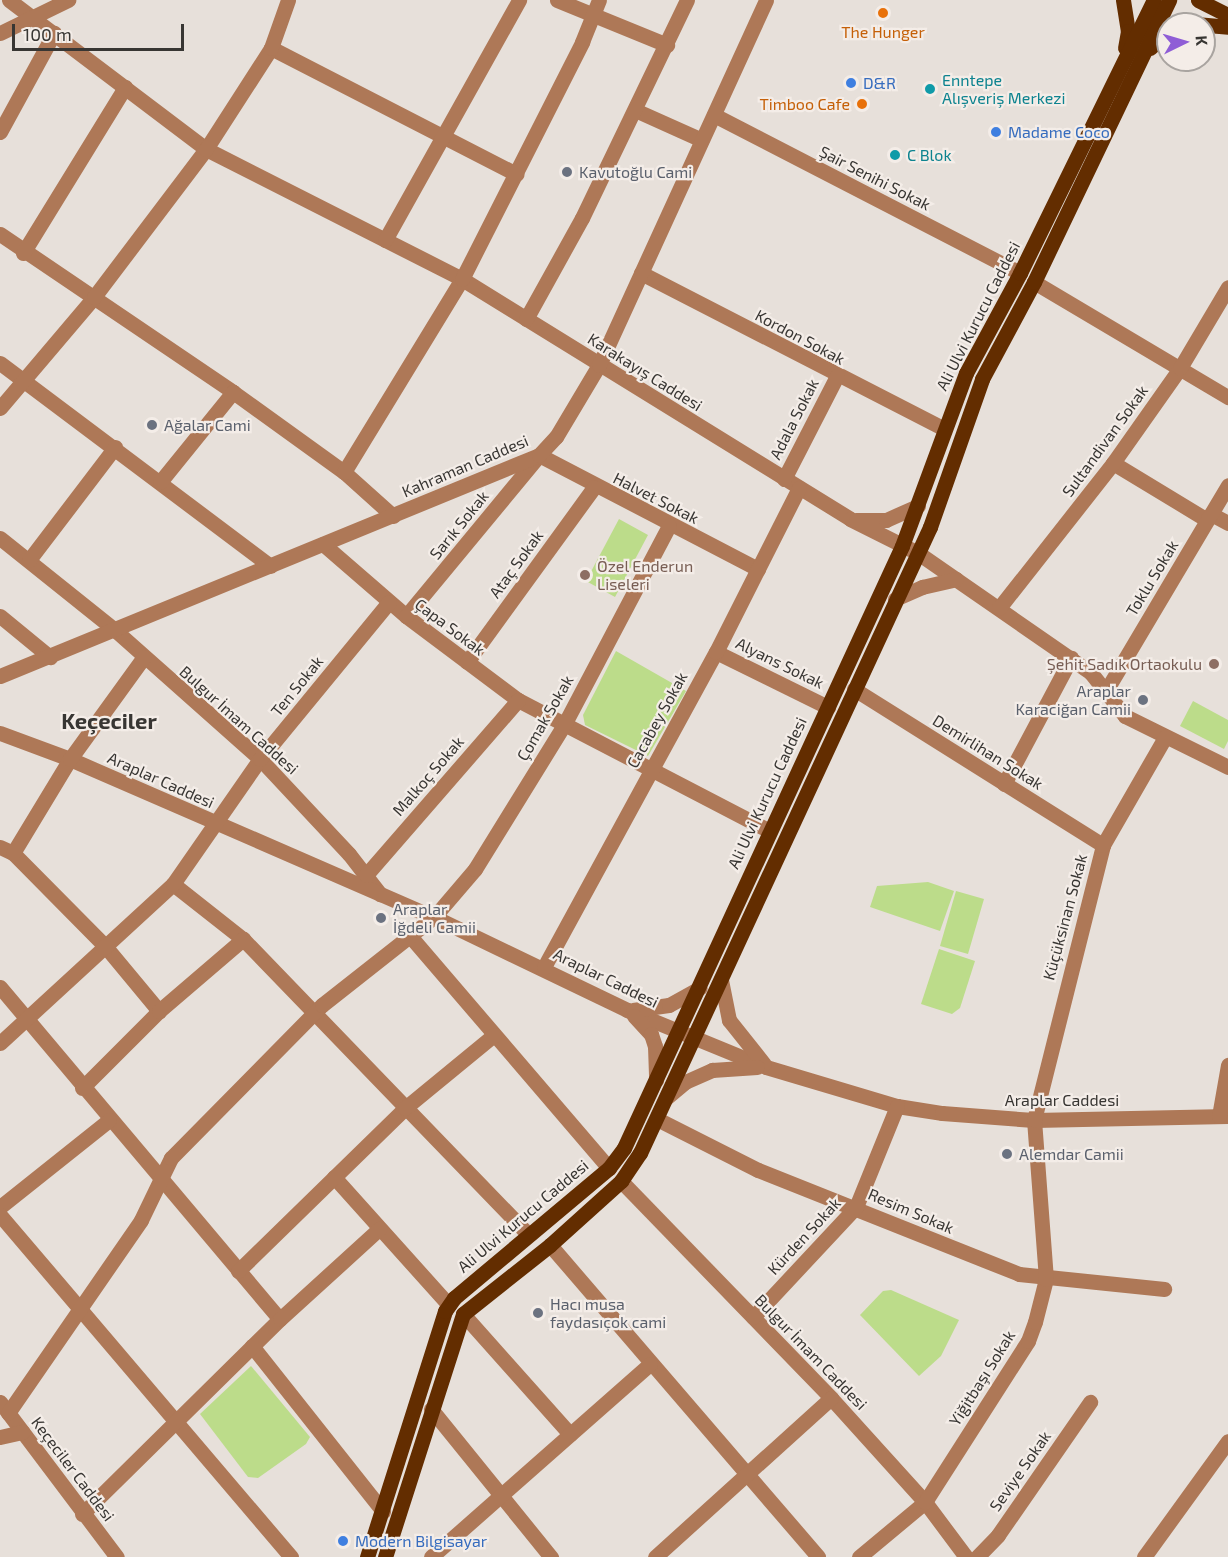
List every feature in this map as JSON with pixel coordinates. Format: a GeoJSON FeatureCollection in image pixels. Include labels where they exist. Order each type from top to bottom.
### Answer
{"type":"FeatureCollection","features":[{"type":"Feature","properties":{"kind":"main road"},"geometry":{"type":"LineString","coordinates":[[1123,76],[1128,31],[1124,0]]}},
{"type":"Feature","properties":{"kind":"main road","name":"Ali Ulvi Kurucu Caddesi"},"geometry":{"type":"LineString","coordinates":[[464,1314],[550,1245],[621,1181],[657,1119],[918,553],[978,388],[1034,282],[1154,0]]}},
{"type":"Feature","properties":{"kind":"main road","name":"Ali Ulvi Kurucu Caddesi"},"geometry":{"type":"LineString","coordinates":[[449,1305],[528,1234],[609,1168],[624,1148],[700,988],[768,830],[902,546],[966,374],[1123,76],[1169,0]]}},
{"type":"Feature","properties":{"kind":"main road"},"geometry":{"type":"LineString","coordinates":[[1198,0],[1228,15]]}},
{"type":"Feature","properties":{"kind":"main road"},"geometry":{"type":"LineString","coordinates":[[1123,76],[1156,43]]}},
{"type":"Feature","properties":{"kind":"main road"},"geometry":{"type":"LineString","coordinates":[[367,1557],[449,1305]]}},
{"type":"Feature","properties":{"kind":"main road"},"geometry":{"type":"LineString","coordinates":[[385,1557],[431,1409],[464,1314]]}},
{"type":"Feature","properties":{"kind":"street","name":"Karakayış Caddesi"},"geometry":{"type":"LineString","coordinates":[[9,0],[206,150],[462,279],[799,489],[850,519],[918,553],[1071,658],[1107,689],[1125,716],[1227,765]]}},
{"type":"Feature","properties":{"kind":"street"},"geometry":{"type":"LineString","coordinates":[[0,33],[68,0]]}},
{"type":"Feature","properties":{"kind":"street"},"geometry":{"type":"LineString","coordinates":[[0,408],[94,297],[206,150],[270,48],[288,0]]}},
{"type":"Feature","properties":{"kind":"street"},"geometry":{"type":"LineString","coordinates":[[557,0],[597,7],[667,45]]}},
{"type":"Feature","properties":{"kind":"street"},"geometry":{"type":"LineString","coordinates":[[526,319],[582,218],[687,0]]}},
{"type":"Feature","properties":{"kind":"street","name":"Kahraman Caddesi"},"geometry":{"type":"LineString","coordinates":[[0,676],[116,631],[539,455],[556,437],[599,364],[766,0]]}},
{"type":"Feature","properties":{"kind":"street"},"geometry":{"type":"LineString","coordinates":[[385,240],[444,137],[512,3]]}},
{"type":"Feature","properties":{"kind":"street"},"geometry":{"type":"LineString","coordinates":[[344,472],[462,279],[597,7]]}},
{"type":"Feature","properties":{"kind":"street"},"geometry":{"type":"LineString","coordinates":[[0,132],[54,33]]}},
{"type":"Feature","properties":{"kind":"street"},"geometry":{"type":"LineString","coordinates":[[270,48],[516,174]]}},
{"type":"Feature","properties":{"kind":"street"},"geometry":{"type":"LineString","coordinates":[[23,253],[125,87]]}},
{"type":"Feature","properties":{"kind":"street"},"geometry":{"type":"LineString","coordinates":[[635,110],[702,140]]}},
{"type":"Feature","properties":{"kind":"street","name":"Şair Senihi Sokak"},"geometry":{"type":"LineString","coordinates":[[714,115],[1020,273]]}},
{"type":"Feature","properties":{"kind":"street"},"geometry":{"type":"LineString","coordinates":[[0,234],[23,253],[94,297],[233,392],[344,472],[393,516]]}},
{"type":"Feature","properties":{"kind":"street","name":"Kordon Sokak"},"geometry":{"type":"LineString","coordinates":[[641,273],[837,376],[944,429]]}},
{"type":"Feature","properties":{"kind":"street"},"geometry":{"type":"LineString","coordinates":[[1034,282],[1228,397]]}},
{"type":"Feature","properties":{"kind":"street","name":"Sultandivan Sokak"},"geometry":{"type":"LineString","coordinates":[[999,608],[1113,463],[1180,368],[1227,291]]}},
{"type":"Feature","properties":{"kind":"street"},"geometry":{"type":"LineString","coordinates":[[0,363],[115,447],[270,566]]}},
{"type":"Feature","properties":{"kind":"street","name":"Adala Sokak"},"geometry":{"type":"LineString","coordinates":[[784,479],[837,376]]}},
{"type":"Feature","properties":{"kind":"street"},"geometry":{"type":"LineString","coordinates":[[160,482],[233,392]]}},
{"type":"Feature","properties":{"kind":"street"},"geometry":{"type":"LineString","coordinates":[[29,560],[115,447]]}},
{"type":"Feature","properties":{"kind":"street","name":"Halvet Sokak"},"geometry":{"type":"LineString","coordinates":[[539,455],[594,487],[758,569]]}},
{"type":"Feature","properties":{"kind":"street","name":"Sarık Sokak"},"geometry":{"type":"LineString","coordinates":[[406,616],[539,455]]}},
{"type":"Feature","properties":{"kind":"street"},"geometry":{"type":"LineString","coordinates":[[1113,463],[1209,517],[1228,523]]}},
{"type":"Feature","properties":{"kind":"street","name":"Toklu Sokak"},"geometry":{"type":"LineString","coordinates":[[1107,689],[1228,485]]}},
{"type":"Feature","properties":{"kind":"street","name":"Ataç Sokak"},"geometry":{"type":"LineString","coordinates":[[467,662],[594,487]]}},
{"type":"Feature","properties":{"kind":"street","name":"Cacabey Sokak"},"geometry":{"type":"LineString","coordinates":[[544,967],[716,652],[799,489]]}},
{"type":"Feature","properties":{"kind":"street"},"geometry":{"type":"LineString","coordinates":[[850,519],[886,520],[918,506]]}},
{"type":"Feature","properties":{"kind":"street","name":"Çomak Sokak"},"geometry":{"type":"LineString","coordinates":[[4,1408],[81,1312],[162,1183],[171,1158],[312,1015],[434,917],[475,869],[565,723],[669,526]]}},
{"type":"Feature","properties":{"kind":"street","name":"Bulgur İmam Caddesi"},"geometry":{"type":"LineString","coordinates":[[0,538],[116,631],[143,658],[260,759],[366,875],[381,895]]}},
{"type":"Feature","properties":{"kind":"street","name":"Çapa Sokak"},"geometry":{"type":"LineString","coordinates":[[323,544],[406,616],[518,700],[768,830]]}},
{"type":"Feature","properties":{"kind":"street"},"geometry":{"type":"LineString","coordinates":[[895,599],[922,587],[956,579]]}},
{"type":"Feature","properties":{"kind":"street","name":"Ten Sokak"},"geometry":{"type":"LineString","coordinates":[[0,1043],[29,1020],[173,884],[213,823],[260,759],[389,602]]}},
{"type":"Feature","properties":{"kind":"street"},"geometry":{"type":"LineString","coordinates":[[0,616],[50,657]]}},
{"type":"Feature","properties":{"kind":"street","name":"Alyans Sokak"},"geometry":{"type":"LineString","coordinates":[[716,652],[828,707]]}},
{"type":"Feature","properties":{"kind":"street"},"geometry":{"type":"LineString","coordinates":[[143,658],[7,850],[105,946],[159,1011]]}},
{"type":"Feature","properties":{"kind":"street"},"geometry":{"type":"LineString","coordinates":[[1004,784],[1071,658]]}},
{"type":"Feature","properties":{"kind":"street","name":"Demirlihan Sokak"},"geometry":{"type":"LineString","coordinates":[[854,688],[1103,845]]}},
{"type":"Feature","properties":{"kind":"street","name":"Malkoç Sokak"},"geometry":{"type":"LineString","coordinates":[[366,875],[518,700]]}},
{"type":"Feature","properties":{"kind":"street","name":"Araplar Caddesi"},"geometry":{"type":"LineString","coordinates":[[0,732],[70,759],[434,917],[544,967],[627,1010],[678,1033],[766,1067],[897,1106],[1034,1120],[1224,1116]]}},
{"type":"Feature","properties":{"kind":"street","name":"Küçüksinan Sokak"},"geometry":{"type":"LineString","coordinates":[[1034,1120],[1103,845],[1165,737]]}},
{"type":"Feature","properties":{"kind":"street"},"geometry":{"type":"LineString","coordinates":[[173,884],[243,939],[312,1015],[528,1234]]}},
{"type":"Feature","properties":{"kind":"street"},"geometry":{"type":"LineString","coordinates":[[410,936],[609,1168]]}},
{"type":"Feature","properties":{"kind":"street"},"geometry":{"type":"LineString","coordinates":[[82,1088],[159,1011],[243,939]]}},
{"type":"Feature","properties":{"kind":"street"},"geometry":{"type":"LineString","coordinates":[[721,981],[729,1020],[766,1067]]}},
{"type":"Feature","properties":{"kind":"street"},"geometry":{"type":"LineString","coordinates":[[0,987],[162,1183],[280,1319]]}},
{"type":"Feature","properties":{"kind":"street"},"geometry":{"type":"LineString","coordinates":[[627,1010],[669,1005],[700,988]]}},
{"type":"Feature","properties":{"kind":"street"},"geometry":{"type":"LineString","coordinates":[[627,1010],[651,1034],[657,1058],[656,1080]]}},
{"type":"Feature","properties":{"kind":"street"},"geometry":{"type":"LineString","coordinates":[[238,1271],[405,1108],[494,1035]]}},
{"type":"Feature","properties":{"kind":"street"},"geometry":{"type":"LineString","coordinates":[[1224,1116],[1228,1065]]}},
{"type":"Feature","properties":{"kind":"street"},"geometry":{"type":"LineString","coordinates":[[666,1098],[685,1082],[712,1070],[766,1067]]}},
{"type":"Feature","properties":{"kind":"street","name":"Kürden Sokak"},"geometry":{"type":"LineString","coordinates":[[753,1317],[856,1207],[897,1106]]}},
{"type":"Feature","properties":{"kind":"street","name":"Resim Sokak"},"geometry":{"type":"LineString","coordinates":[[657,1119],[758,1170],[856,1207],[1018,1274],[1046,1279],[1164,1289]]}},
{"type":"Feature","properties":{"kind":"street"},"geometry":{"type":"LineString","coordinates":[[0,1207],[110,1120]]}},
{"type":"Feature","properties":{"kind":"street","name":"Yiğitbaşı Sokak"},"geometry":{"type":"LineString","coordinates":[[859,1557],[926,1502],[1028,1341],[1046,1279],[1034,1120]]}},
{"type":"Feature","properties":{"kind":"street"},"geometry":{"type":"LineString","coordinates":[[334,1177],[449,1305]]}},
{"type":"Feature","properties":{"kind":"street","name":"Bulgur İmam Caddesi"},"geometry":{"type":"LineString","coordinates":[[621,1181],[831,1398],[926,1502],[966,1557]]}},
{"type":"Feature","properties":{"kind":"street"},"geometry":{"type":"LineString","coordinates":[[0,1215],[291,1557]]}},
{"type":"Feature","properties":{"kind":"street"},"geometry":{"type":"LineString","coordinates":[[82,1514],[280,1319],[379,1229]]}},
{"type":"Feature","properties":{"kind":"street"},"geometry":{"type":"LineString","coordinates":[[550,1245],[818,1557]]}},
{"type":"Feature","properties":{"kind":"street"},"geometry":{"type":"LineString","coordinates":[[464,1314],[570,1434]]}},
{"type":"Feature","properties":{"kind":"street"},"geometry":{"type":"LineString","coordinates":[[252,1346],[383,1511]]}},
{"type":"Feature","properties":{"kind":"street"},"geometry":{"type":"LineString","coordinates":[[431,1557],[650,1364]]}},
{"type":"Feature","properties":{"kind":"street"},"geometry":{"type":"LineString","coordinates":[[655,1557],[831,1398]]}},
{"type":"Feature","properties":{"kind":"street","name":"Seviye Sokak"},"geometry":{"type":"LineString","coordinates":[[977,1557],[998,1535],[1090,1402]]}},
{"type":"Feature","properties":{"kind":"street","name":"Keçeciler Caddesi"},"geometry":{"type":"LineString","coordinates":[[4,1408],[82,1514],[117,1557]]}},
{"type":"Feature","properties":{"kind":"street"},"geometry":{"type":"LineString","coordinates":[[431,1409],[551,1557]]}},
{"type":"Feature","properties":{"kind":"street"},"geometry":{"type":"LineString","coordinates":[[0,1437],[22,1431]]}},
{"type":"Feature","properties":{"kind":"street"},"geometry":{"type":"LineString","coordinates":[[1144,1557],[1228,1441]]}},
{"type":"Feature","properties":{"kind":"green space"},"geometry":{"type":"Polygon","coordinates":[[[619,519],[648,535],[615,597],[586,581],[619,519]]]}},
{"type":"Feature","properties":{"kind":"green space"},"geometry":{"type":"Polygon","coordinates":[[[616,651],[686,691],[648,756],[585,725],[583,715],[616,651]]]}},
{"type":"Feature","properties":{"kind":"green space"},"geometry":{"type":"Polygon","coordinates":[[[1193,701],[1228,720],[1228,741],[1224,749],[1180,726],[1193,701]]]}},
{"type":"Feature","properties":{"kind":"green space"},"geometry":{"type":"Polygon","coordinates":[[[928,882],[954,891],[940,931],[870,907],[877,886],[928,882]]]}},
{"type":"Feature","properties":{"kind":"green space"},"geometry":{"type":"Polygon","coordinates":[[[956,891],[984,899],[968,954],[940,946],[956,891]]]}},
{"type":"Feature","properties":{"kind":"green space"},"geometry":{"type":"Polygon","coordinates":[[[939,949],[975,961],[960,1008],[952,1014],[921,1004],[939,949]]]}},
{"type":"Feature","properties":{"kind":"green space"},"geometry":{"type":"Polygon","coordinates":[[[891,1290],[959,1320],[941,1356],[919,1376],[860,1315],[883,1291],[891,1290]]]}},
{"type":"Feature","properties":{"kind":"green space"},"geometry":{"type":"Polygon","coordinates":[[[251,1366],[310,1437],[306,1444],[258,1478],[248,1477],[200,1414],[251,1366]]]}},
{"type":"Feature","properties":{"kind":"place","name":"The Hunger"},"geometry":{"type":"Point","coordinates":[883,13]}},
{"type":"Feature","properties":{"kind":"place","name":"D&R"},"geometry":{"type":"Point","coordinates":[851,83]}},
{"type":"Feature","properties":{"kind":"place","name":"Enntepe Alışveriş Merkezi"},"geometry":{"type":"Point","coordinates":[930,89]}},
{"type":"Feature","properties":{"kind":"place","name":"Timboo Cafe"},"geometry":{"type":"Point","coordinates":[862,104]}},
{"type":"Feature","properties":{"kind":"place","name":"Madame Coco"},"geometry":{"type":"Point","coordinates":[996,132]}},
{"type":"Feature","properties":{"kind":"place","name":"C Blok"},"geometry":{"type":"Point","coordinates":[895,155]}},
{"type":"Feature","properties":{"kind":"place","name":"Kavutoğlu Cami"},"geometry":{"type":"Point","coordinates":[567,172]}},
{"type":"Feature","properties":{"kind":"place","name":"Ağalar Cami"},"geometry":{"type":"Point","coordinates":[152,425]}},
{"type":"Feature","properties":{"kind":"place","name":"Özel Enderun Liseleri"},"geometry":{"type":"Point","coordinates":[585,575]}},
{"type":"Feature","properties":{"kind":"place","name":"Şehit Sadık Ortaokulu"},"geometry":{"type":"Point","coordinates":[1214,664]}},
{"type":"Feature","properties":{"kind":"place","name":"Araplar Karaciğan Camii"},"geometry":{"type":"Point","coordinates":[1143,700]}},
{"type":"Feature","properties":{"kind":"place","name":"Araplar İğdeli Camii"},"geometry":{"type":"Point","coordinates":[381,918]}},
{"type":"Feature","properties":{"kind":"place","name":"Alemdar Camii"},"geometry":{"type":"Point","coordinates":[1007,1154]}},
{"type":"Feature","properties":{"kind":"place","name":"Hacı musa faydasıçok cami"},"geometry":{"type":"Point","coordinates":[538,1313]}},
{"type":"Feature","properties":{"kind":"place","name":"Modern Bilgisayar"},"geometry":{"type":"Point","coordinates":[343,1541]}},
{"type":"Feature","properties":{"kind":"district","name":"Keçeciler"},"geometry":{"type":"Point","coordinates":[109,721]}}]}
